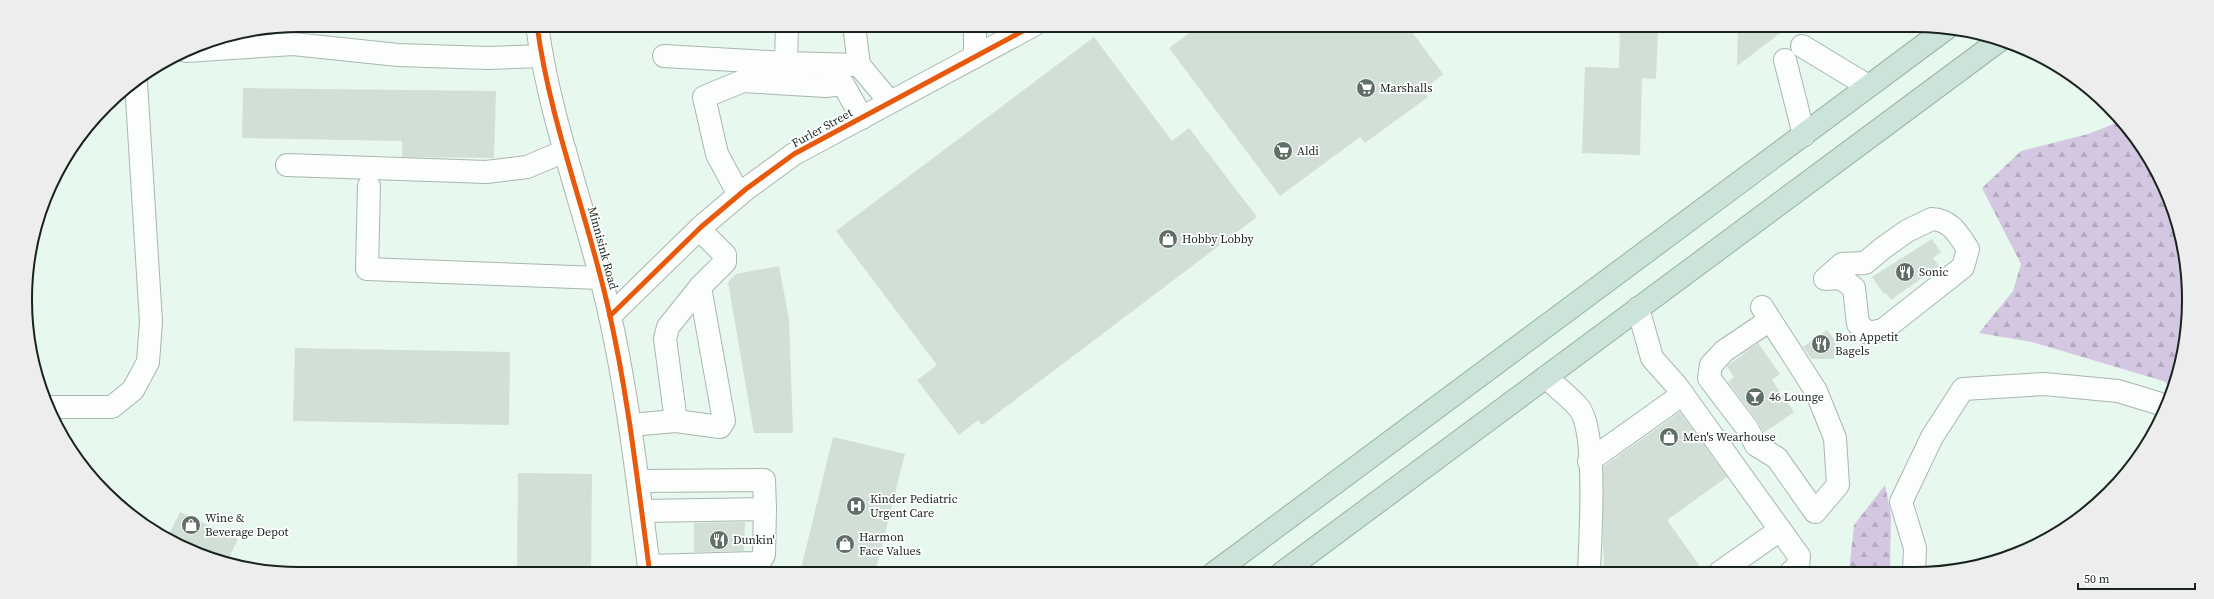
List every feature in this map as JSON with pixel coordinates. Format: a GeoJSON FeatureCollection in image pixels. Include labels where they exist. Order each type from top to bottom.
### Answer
{"type":"FeatureCollection","features":[{"type":"Feature","properties":{"kind":"highway"},"geometry":{"type":"LineString","coordinates":[[1222,567],[1940,33]]}},
{"type":"Feature","properties":{"kind":"highway"},"geometry":{"type":"LineString","coordinates":[[1290,567],[1995,44]]}},
{"type":"Feature","properties":{"kind":"street","name":"Minnisink Road"},"geometry":{"type":"LineString","coordinates":[[538,32],[542,56],[566,151],[610,316],[639,481],[649,567]]}},
{"type":"Feature","properties":{"kind":"street"},"geometry":{"type":"LineString","coordinates":[[786,32],[786,63]]}},
{"type":"Feature","properties":{"kind":"street"},"geometry":{"type":"LineString","coordinates":[[855,32],[859,65],[890,102]]}},
{"type":"Feature","properties":{"kind":"street"},"geometry":{"type":"LineString","coordinates":[[975,32],[975,57]]}},
{"type":"Feature","properties":{"kind":"street","name":"Furler Street"},"geometry":{"type":"LineString","coordinates":[[610,316],[699,229],[739,195],[794,154],[1021,32]]}},
{"type":"Feature","properties":{"kind":"street"},"geometry":{"type":"LineString","coordinates":[[203,50],[293,44],[398,55],[488,58],[542,56]]}},
{"type":"Feature","properties":{"kind":"street"},"geometry":{"type":"LineString","coordinates":[[1802,46],[1868,86]]}},
{"type":"Feature","properties":{"kind":"street"},"geometry":{"type":"LineString","coordinates":[[664,56],[786,63],[859,65]]}},
{"type":"Feature","properties":{"kind":"street"},"geometry":{"type":"LineString","coordinates":[[1785,60],[1804,135]]}},
{"type":"Feature","properties":{"kind":"street"},"geometry":{"type":"LineString","coordinates":[[739,195],[717,154],[704,97],[742,81],[826,86],[843,84],[862,118]]}},
{"type":"Feature","properties":{"kind":"street"},"geometry":{"type":"LineString","coordinates":[[54,407],[112,407],[133,390],[148,362],[151,322],[136,88]]}},
{"type":"Feature","properties":{"kind":"street"},"geometry":{"type":"LineString","coordinates":[[287,165],[486,172],[527,167],[566,151]]}},
{"type":"Feature","properties":{"kind":"street"},"geometry":{"type":"LineString","coordinates":[[369,186],[367,269],[600,278]]}},
{"type":"Feature","properties":{"kind":"street"},"geometry":{"type":"LineString","coordinates":[[1932,219],[1940,219],[1952,226],[1968,248],[1963,267],[1883,330],[1868,333],[1858,324],[1854,288],[1862,278],[1865,263],[1882,248],[1907,231],[1932,219]]}},
{"type":"Feature","properties":{"kind":"street"},"geometry":{"type":"LineString","coordinates":[[676,421],[665,339],[668,327],[700,287],[725,262],[725,255],[699,229]]}},
{"type":"Feature","properties":{"kind":"street"},"geometry":{"type":"LineString","coordinates":[[1854,288],[1841,278],[1825,279],[1842,264],[1865,263]]}},
{"type":"Feature","properties":{"kind":"street"},"geometry":{"type":"LineString","coordinates":[[630,425],[676,421],[720,427],[724,421],[700,287]]}},
{"type":"Feature","properties":{"kind":"street"},"geometry":{"type":"LineString","coordinates":[[1638,308],[1652,358],[1683,394],[1799,556],[1797,567]]}},
{"type":"Feature","properties":{"kind":"street"},"geometry":{"type":"LineString","coordinates":[[1766,313],[1816,391],[1835,438],[1838,485],[1814,512],[1777,458],[1756,445],[1747,428],[1709,378],[1711,365],[1724,351],[1766,313]]}},
{"type":"Feature","properties":{"kind":"street"},"geometry":{"type":"LineString","coordinates":[[1546,377],[1580,409],[1587,432],[1593,503],[1588,567]]}},
{"type":"Feature","properties":{"kind":"street"},"geometry":{"type":"LineString","coordinates":[[1914,567],[1915,548],[1901,502],[1932,437],[1963,390],[2044,384],[2118,391],[2159,408]]}},
{"type":"Feature","properties":{"kind":"street"},"geometry":{"type":"LineString","coordinates":[[1589,461],[1683,394]]}},
{"type":"Feature","properties":{"kind":"street"},"geometry":{"type":"LineString","coordinates":[[639,481],[764,480],[764,555],[760,561],[754,563],[694,567]]}},
{"type":"Feature","properties":{"kind":"street"},"geometry":{"type":"LineString","coordinates":[[643,511],[765,509]]}},
{"type":"Feature","properties":{"kind":"street"},"geometry":{"type":"LineString","coordinates":[[1727,567],[1780,530]]}},
{"type":"Feature","properties":{"kind":"green space"},"geometry":{"type":"Polygon","coordinates":[[[2116,123],[2146,166],[2162,197],[2168,214],[2177,247],[2180,265],[2182,300],[2180,334],[2168,384],[2163,381],[2032,342],[1979,333],[2013,291],[2021,264],[1982,188],[2021,151],[2088,134],[2116,123]]]}},
{"type":"Feature","properties":{"kind":"green space"},"geometry":{"type":"Polygon","coordinates":[[[1885,485],[1891,515],[1890,567],[1850,567],[1854,525],[1885,485]]]}},
{"type":"Feature","properties":{"kind":"building"},"geometry":{"type":"Polygon","coordinates":[[[1191,32],[1412,32],[1443,74],[1423,90],[1428,97],[1365,143],[1360,137],[1280,196],[1169,48],[1191,32]]]}},
{"type":"Feature","properties":{"kind":"building"},"geometry":{"type":"Polygon","coordinates":[[[1620,32],[1658,32],[1656,79],[1642,78],[1640,155],[1582,153],[1585,67],[1619,68],[1620,32]]]}},
{"type":"Feature","properties":{"kind":"building"},"geometry":{"type":"Polygon","coordinates":[[[1738,32],[1782,32],[1737,66],[1738,32]]]}},
{"type":"Feature","properties":{"kind":"building"},"geometry":{"type":"Polygon","coordinates":[[[1094,37],[1172,141],[1189,128],[1257,217],[982,425],[978,420],[959,435],[917,380],[937,365],[836,231],[1094,37]]]}},
{"type":"Feature","properties":{"kind":"building"},"geometry":{"type":"Polygon","coordinates":[[[243,88],[496,91],[494,158],[402,157],[402,141],[242,138],[243,88]]]}},
{"type":"Feature","properties":{"kind":"building","name":"Sonic"},"geometry":{"type":"Polygon","coordinates":[[[1932,239],[1941,252],[1933,258],[1939,266],[1891,300],[1886,293],[1884,294],[1872,277],[1932,239]]]}},
{"type":"Feature","properties":{"kind":"building"},"geometry":{"type":"Polygon","coordinates":[[[779,266],[789,319],[793,433],[754,433],[728,282],[736,274],[779,266]]]}},
{"type":"Feature","properties":{"kind":"building","name":"Bon Appetit Bagels"},"geometry":{"type":"Polygon","coordinates":[[[1827,330],[1836,342],[1834,359],[1812,359],[1803,347],[1827,330]]]}},
{"type":"Feature","properties":{"kind":"building","name":"46 Lounge"},"geometry":{"type":"Polygon","coordinates":[[[1758,343],[1780,374],[1772,380],[1794,412],[1764,433],[1757,420],[1728,382],[1734,377],[1727,366],[1758,343]]]}},
{"type":"Feature","properties":{"kind":"building"},"geometry":{"type":"Polygon","coordinates":[[[295,348],[510,352],[509,425],[293,421],[295,348]]]}},
{"type":"Feature","properties":{"kind":"building"},"geometry":{"type":"Polygon","coordinates":[[[1680,412],[1727,477],[1667,520],[1700,567],[1605,567],[1603,544],[1603,467],[1680,412]]]}},
{"type":"Feature","properties":{"kind":"building"},"geometry":{"type":"Polygon","coordinates":[[[833,437],[905,454],[877,567],[801,567],[833,437]]]}},
{"type":"Feature","properties":{"kind":"building"},"geometry":{"type":"Polygon","coordinates":[[[518,473],[592,474],[591,567],[517,567],[518,473]]]}},
{"type":"Feature","properties":{"kind":"building","name":"Wine & Beverage Depot"},"geometry":{"type":"Polygon","coordinates":[[[180,512],[238,539],[229,558],[197,547],[170,533],[180,512]]]}},
{"type":"Feature","properties":{"kind":"building","name":"Dunkin'"},"geometry":{"type":"Polygon","coordinates":[[[745,522],[744,551],[694,552],[694,523],[745,522]]]}},
{"type":"Feature","properties":{"kind":"cycle path"},"geometry":{"type":"LineString","coordinates":[[538,32],[543,62],[560,135],[592,243],[617,348],[633,444],[649,567]]}},
{"type":"Feature","properties":{"kind":"cycle path"},"geometry":{"type":"LineString","coordinates":[[610,316],[701,227],[746,189],[794,154],[1021,32]]}},
{"type":"Feature","properties":{"kind":"place","name":"Marshalls"},"geometry":{"type":"Point","coordinates":[1366,88]}},
{"type":"Feature","properties":{"kind":"place","name":"Aldi"},"geometry":{"type":"Point","coordinates":[1283,151]}},
{"type":"Feature","properties":{"kind":"place","name":"Hobby Lobby"},"geometry":{"type":"Point","coordinates":[1168,239]}},
{"type":"Feature","properties":{"kind":"place","name":"Sonic"},"geometry":{"type":"Point","coordinates":[1905,272]}},
{"type":"Feature","properties":{"kind":"place","name":"Bon Appetit Bagels"},"geometry":{"type":"Point","coordinates":[1821,344]}},
{"type":"Feature","properties":{"kind":"place","name":"46 Lounge"},"geometry":{"type":"Point","coordinates":[1755,397]}},
{"type":"Feature","properties":{"kind":"place","name":"Men's Wearhouse"},"geometry":{"type":"Point","coordinates":[1669,437]}},
{"type":"Feature","properties":{"kind":"place","name":"Kinder Pediatric Urgent Care"},"geometry":{"type":"Point","coordinates":[856,506]}},
{"type":"Feature","properties":{"kind":"place","name":"Wine & Beverage Depot"},"geometry":{"type":"Point","coordinates":[191,525]}},
{"type":"Feature","properties":{"kind":"place","name":"Dunkin'"},"geometry":{"type":"Point","coordinates":[719,540]}},
{"type":"Feature","properties":{"kind":"place","name":"Harmon Face Values"},"geometry":{"type":"Point","coordinates":[845,544]}}]}
